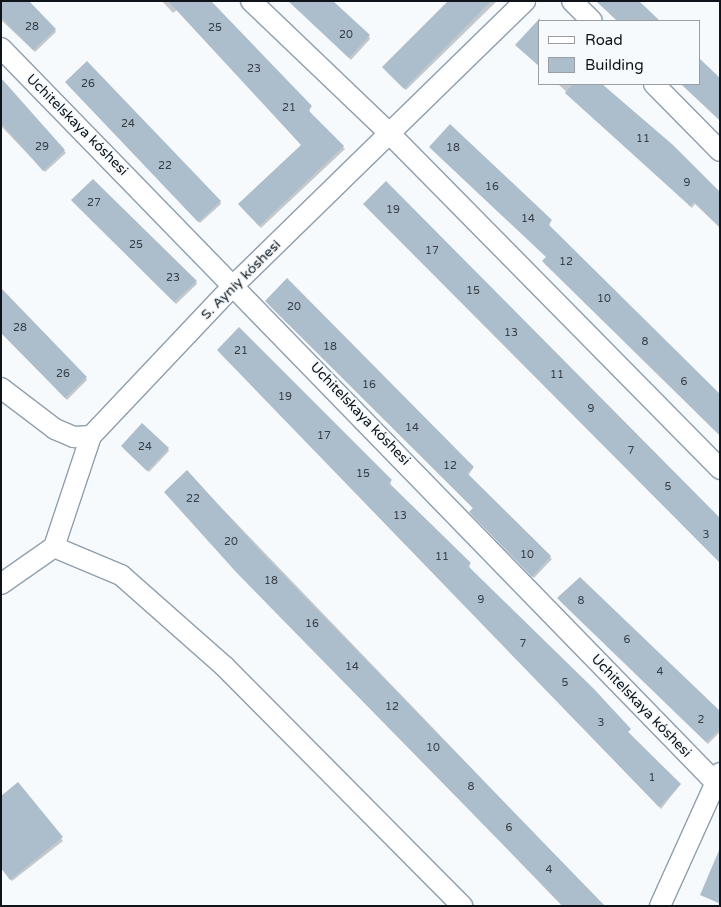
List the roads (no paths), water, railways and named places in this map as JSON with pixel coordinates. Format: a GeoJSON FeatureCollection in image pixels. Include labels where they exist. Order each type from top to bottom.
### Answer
{"type":"FeatureCollection","features":[{"type":"Feature","properties":{"kind":"street"},"geometry":{"type":"LineString","coordinates":[[251,1],[389,133],[720,469]]}},
{"type":"Feature","properties":{"kind":"street","name":"S. Ayniy kóshesi"},"geometry":{"type":"LineString","coordinates":[[54,548],[91,436],[234,285],[526,1]]}},
{"type":"Feature","properties":{"kind":"street"},"geometry":{"type":"LineString","coordinates":[[572,1],[591,20]]}},
{"type":"Feature","properties":{"kind":"street","name":"Uchitelskaya kóshesi"},"geometry":{"type":"LineString","coordinates":[[1,48],[718,778]]}},
{"type":"Feature","properties":{"kind":"street"},"geometry":{"type":"LineString","coordinates":[[655,85],[720,151]]}},
{"type":"Feature","properties":{"kind":"street"},"geometry":{"type":"LineString","coordinates":[[1,388],[55,429],[74,437],[91,436]]}},
{"type":"Feature","properties":{"kind":"street"},"geometry":{"type":"LineString","coordinates":[[1,584],[54,548],[121,576],[225,667],[462,906]]}},
{"type":"Feature","properties":{"kind":"street"},"geometry":{"type":"LineString","coordinates":[[660,906],[718,778]]}}]}
